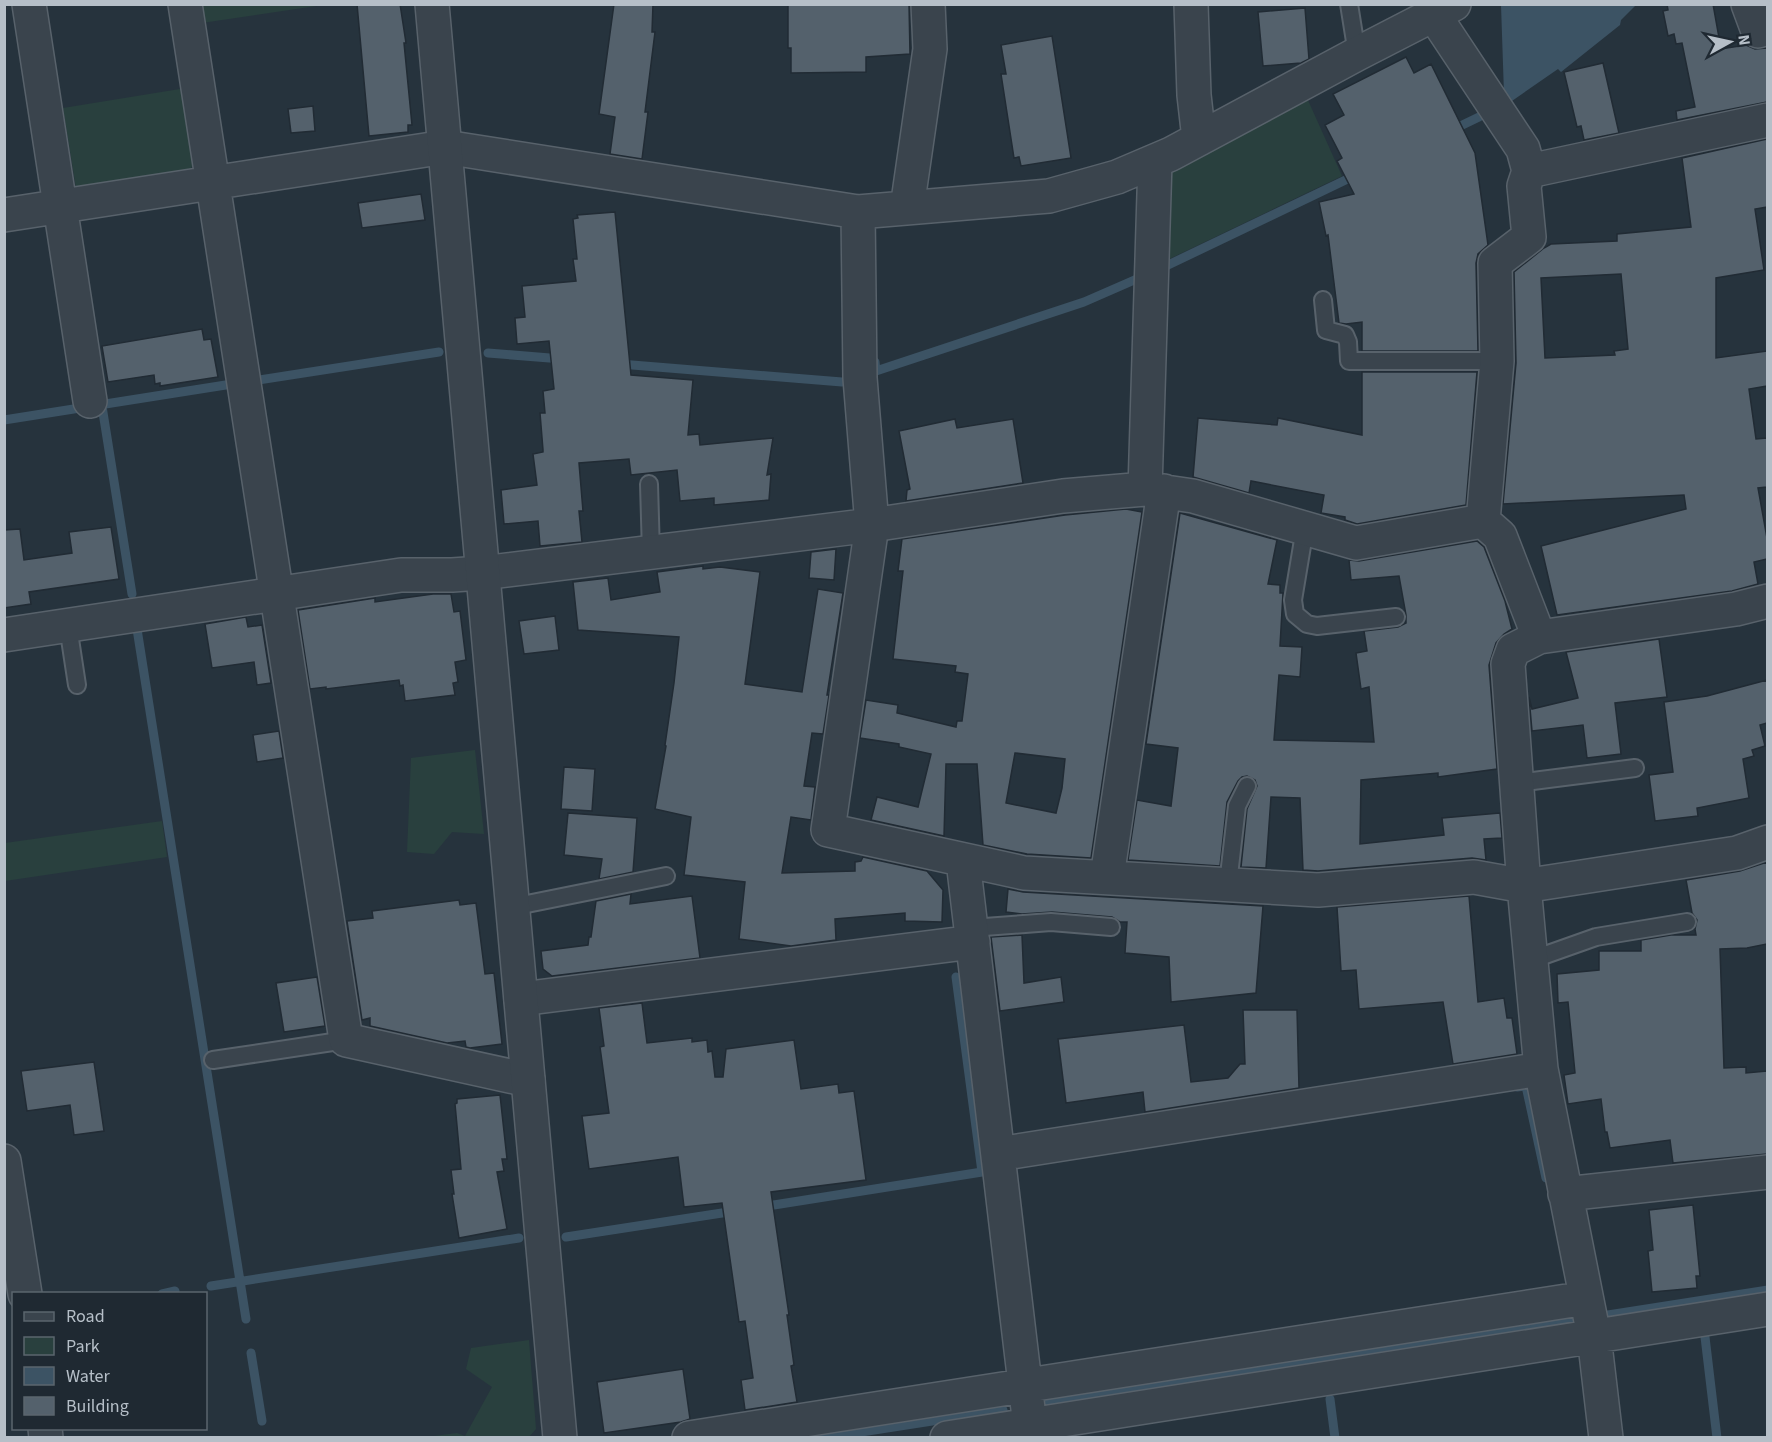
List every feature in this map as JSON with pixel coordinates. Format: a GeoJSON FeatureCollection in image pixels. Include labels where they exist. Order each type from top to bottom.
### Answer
{"type":"FeatureCollection","features":[{"type":"Feature","properties":{"kind":"street"},"geometry":{"type":"LineString","coordinates":[[29,4],[90,401]]}},
{"type":"Feature","properties":{"kind":"street"},"geometry":{"type":"LineString","coordinates":[[185,4],[346,1040],[528,1080]]}},
{"type":"Feature","properties":{"kind":"street"},"geometry":{"type":"LineString","coordinates":[[432,4],[560,1437]]}},
{"type":"Feature","properties":{"kind":"street"},"geometry":{"type":"LineString","coordinates":[[907,208],[930,50],[928,4]]}},
{"type":"Feature","properties":{"kind":"street"},"geometry":{"type":"LineString","coordinates":[[1191,4],[1194,95],[1199,139]]}},
{"type":"Feature","properties":{"kind":"street"},"geometry":{"type":"LineString","coordinates":[[1748,4],[1758,30],[1767,28]]}},
{"type":"Feature","properties":{"kind":"street"},"geometry":{"type":"LineString","coordinates":[[4,215],[445,147],[858,212],[1049,196],[1117,177],[1155,161],[1444,10],[1523,149],[1529,171],[1524,186],[1528,237],[1495,263],[1497,360],[1483,521]]}},
{"type":"Feature","properties":{"kind":"street"},"geometry":{"type":"LineString","coordinates":[[1529,171],[1767,120]]}},
{"type":"Feature","properties":{"kind":"street"},"geometry":{"type":"LineString","coordinates":[[1107,877],[1155,490],[1155,161]]}},
{"type":"Feature","properties":{"kind":"street"},"geometry":{"type":"LineString","coordinates":[[858,212],[860,378],[872,525],[828,830],[1024,873],[1318,890],[1474,877],[1524,886],[1737,853],[1767,842]]}},
{"type":"Feature","properties":{"kind":"street"},"geometry":{"type":"LineString","coordinates":[[4,635],[401,575],[482,573],[651,553],[872,525],[1063,496],[1155,490],[1193,496],[1356,543],[1483,521]]}},
{"type":"Feature","properties":{"kind":"street"},"geometry":{"type":"LineString","coordinates":[[1483,521],[1500,536],[1539,637]]}},
{"type":"Feature","properties":{"kind":"street"},"geometry":{"type":"LineString","coordinates":[[1606,1437],[1594,1336],[1541,1069],[1524,886],[1508,664],[1513,650],[1539,637],[1736,609],[1767,602]]}},
{"type":"Feature","properties":{"kind":"street"},"geometry":{"type":"LineString","coordinates":[[963,861],[1031,1431]]}},
{"type":"Feature","properties":{"kind":"street"},"geometry":{"type":"LineString","coordinates":[[521,999],[972,935]]}},
{"type":"Feature","properties":{"kind":"street"},"geometry":{"type":"LineString","coordinates":[[998,1154],[1541,1069]]}},
{"type":"Feature","properties":{"kind":"street"},"geometry":{"type":"LineString","coordinates":[[4,1161],[25,1292]]}},
{"type":"Feature","properties":{"kind":"street"},"geometry":{"type":"LineString","coordinates":[[1565,1194],[1767,1172]]}},
{"type":"Feature","properties":{"kind":"street"},"geometry":{"type":"LineString","coordinates":[[689,1437],[1586,1298]]}},
{"type":"Feature","properties":{"kind":"street"},"geometry":{"type":"LineString","coordinates":[[947,1437],[1031,1431],[1767,1308]]}},
{"type":"Feature","properties":{"kind":"lane"},"geometry":{"type":"LineString","coordinates":[[1349,4],[1357,54]]}},
{"type":"Feature","properties":{"kind":"lane"},"geometry":{"type":"LineString","coordinates":[[1323,300],[1326,330],[1346,335],[1348,361],[1497,360]]}},
{"type":"Feature","properties":{"kind":"lane"},"geometry":{"type":"LineString","coordinates":[[649,484],[651,553]]}},
{"type":"Feature","properties":{"kind":"lane"},"geometry":{"type":"LineString","coordinates":[[1305,528],[1293,600],[1295,614],[1307,624],[1317,626],[1396,617]]}},
{"type":"Feature","properties":{"kind":"lane"},"geometry":{"type":"LineString","coordinates":[[68,626],[77,685]]}},
{"type":"Feature","properties":{"kind":"lane"},"geometry":{"type":"LineString","coordinates":[[1517,783],[1635,768]]}},
{"type":"Feature","properties":{"kind":"lane"},"geometry":{"type":"LineString","coordinates":[[1228,884],[1237,806],[1247,786]]}},
{"type":"Feature","properties":{"kind":"lane"},"geometry":{"type":"LineString","coordinates":[[512,907],[666,876]]}},
{"type":"Feature","properties":{"kind":"lane"},"geometry":{"type":"LineString","coordinates":[[972,935],[1051,922],[1111,927]]}},
{"type":"Feature","properties":{"kind":"lane"},"geometry":{"type":"LineString","coordinates":[[1531,960],[1596,937],[1688,922]]}},
{"type":"Feature","properties":{"kind":"lane"},"geometry":{"type":"LineString","coordinates":[[213,1060],[346,1040]]}},
{"type":"Feature","properties":{"kind":"green space"},"geometry":{"type":"Polygon","coordinates":[[[192,4],[323,5],[195,24],[192,4]]]}},
{"type":"Feature","properties":{"kind":"green space"},"geometry":{"type":"Polygon","coordinates":[[[186,88],[197,157],[190,170],[76,188],[63,108],[186,88]]]}},
{"type":"Feature","properties":{"kind":"green space"},"geometry":{"type":"Polygon","coordinates":[[[1307,98],[1342,176],[1163,262],[1164,175],[1307,98]]]}},
{"type":"Feature","properties":{"kind":"green space"},"geometry":{"type":"Polygon","coordinates":[[[475,750],[484,834],[452,832],[434,854],[407,852],[411,758],[475,750]]]}},
{"type":"Feature","properties":{"kind":"green space"},"geometry":{"type":"Polygon","coordinates":[[[162,821],[167,857],[5,881],[5,843],[162,821]]]}},
{"type":"Feature","properties":{"kind":"green space"},"geometry":{"type":"Polygon","coordinates":[[[529,1340],[536,1429],[529,1437],[426,1437],[457,1433],[465,1436],[492,1387],[466,1369],[471,1348],[529,1340]]]}},
{"type":"Feature","properties":{"kind":"water"},"geometry":{"type":"Polygon","coordinates":[[[1501,5],[1636,5],[1621,20],[1620,25],[1561,72],[1558,69],[1509,103],[1504,94],[1501,5]]]}},
{"type":"Feature","properties":{"kind":"building"},"geometry":{"type":"Polygon","coordinates":[[[357,4],[400,4],[406,43],[404,43],[412,125],[408,125],[408,132],[369,136],[357,4]]]}},
{"type":"Feature","properties":{"kind":"building"},"geometry":{"type":"Polygon","coordinates":[[[614,4],[653,4],[652,32],[655,32],[645,112],[648,112],[642,159],[610,154],[615,117],[599,114],[614,4]]]}},
{"type":"Feature","properties":{"kind":"building"},"geometry":{"type":"Polygon","coordinates":[[[788,4],[909,4],[910,54],[866,57],[866,72],[791,73],[791,48],[788,48],[788,4]]]}},
{"type":"Feature","properties":{"kind":"building"},"geometry":{"type":"Polygon","coordinates":[[[1667,4],[1713,4],[1721,49],[1746,45],[1755,49],[1767,48],[1767,102],[1677,120],[1676,111],[1695,107],[1682,43],[1676,44],[1674,34],[1668,36],[1663,11],[1668,10],[1667,4]]]}},
{"type":"Feature","properties":{"kind":"building"},"geometry":{"type":"Polygon","coordinates":[[[1305,8],[1309,59],[1301,63],[1263,66],[1258,12],[1305,8]]]}},
{"type":"Feature","properties":{"kind":"building"},"geometry":{"type":"Polygon","coordinates":[[[1052,36],[1071,158],[1021,166],[1019,157],[1014,158],[1001,74],[1006,74],[1001,45],[1052,36]]]}},
{"type":"Feature","properties":{"kind":"building"},"geometry":{"type":"Polygon","coordinates":[[[1406,57],[1414,73],[1431,64],[1475,153],[1488,245],[1478,254],[1476,263],[1478,351],[1362,351],[1362,322],[1339,323],[1328,235],[1326,236],[1319,202],[1354,194],[1337,161],[1342,158],[1325,125],[1344,115],[1333,94],[1406,57]]]}},
{"type":"Feature","properties":{"kind":"building"},"geometry":{"type":"Polygon","coordinates":[[[1603,63],[1619,133],[1584,140],[1581,126],[1577,127],[1564,72],[1603,63]]]}},
{"type":"Feature","properties":{"kind":"building"},"geometry":{"type":"Polygon","coordinates":[[[313,106],[315,131],[291,133],[288,109],[313,106]]]}},
{"type":"Feature","properties":{"kind":"building"},"geometry":{"type":"Polygon","coordinates":[[[1767,139],[1767,207],[1755,209],[1764,270],[1716,278],[1716,358],[1767,351],[1767,386],[1749,389],[1756,439],[1767,438],[1767,487],[1758,488],[1767,538],[1767,559],[1754,562],[1758,584],[1732,591],[1557,615],[1541,546],[1686,509],[1684,495],[1503,504],[1516,363],[1514,272],[1551,244],[1617,241],[1617,234],[1691,227],[1682,158],[1767,139]],[[1621,274],[1541,278],[1545,358],[1615,355],[1614,351],[1628,349],[1621,274]]]}},
{"type":"Feature","properties":{"kind":"building"},"geometry":{"type":"Polygon","coordinates":[[[421,194],[425,220],[362,228],[358,203],[421,194]]]}},
{"type":"Feature","properties":{"kind":"building"},"geometry":{"type":"Polygon","coordinates":[[[615,212],[631,375],[693,380],[688,435],[699,434],[700,445],[773,438],[767,475],[771,474],[769,500],[714,505],[714,498],[680,501],[677,470],[631,475],[629,459],[579,463],[583,511],[579,511],[582,542],[540,546],[538,521],[504,524],[501,490],[537,485],[533,454],[543,452],[540,413],[545,413],[543,391],[554,389],[549,341],[517,344],[515,318],[525,317],[522,286],[576,281],[573,259],[577,259],[573,219],[578,218],[577,215],[615,212]]]}},
{"type":"Feature","properties":{"kind":"building"},"geometry":{"type":"Polygon","coordinates":[[[202,329],[204,340],[211,339],[218,377],[160,386],[160,383],[155,384],[154,375],[108,382],[102,346],[202,329]]]}},
{"type":"Feature","properties":{"kind":"building"},"geometry":{"type":"Polygon","coordinates":[[[1362,372],[1477,372],[1466,505],[1357,524],[1345,520],[1345,517],[1321,513],[1324,495],[1251,481],[1249,493],[1193,477],[1198,418],[1277,425],[1278,418],[1362,435],[1362,372]]]}},
{"type":"Feature","properties":{"kind":"building"},"geometry":{"type":"Polygon","coordinates":[[[955,419],[957,428],[1013,419],[1023,483],[906,501],[907,490],[910,489],[899,431],[955,419]]]}},
{"type":"Feature","properties":{"kind":"building"},"geometry":{"type":"Polygon","coordinates":[[[1126,509],[1142,512],[1091,858],[1027,854],[983,845],[977,764],[946,764],[944,836],[871,820],[877,797],[918,807],[931,754],[899,747],[899,744],[860,738],[866,700],[898,705],[897,713],[956,727],[957,721],[962,721],[968,674],[955,672],[956,666],[893,659],[903,571],[898,571],[902,539],[1065,515],[1126,509]],[[1015,753],[1006,803],[1056,813],[1062,788],[1065,759],[1015,753]]]}},
{"type":"Feature","properties":{"kind":"building"},"geometry":{"type":"Polygon","coordinates":[[[1180,513],[1277,540],[1268,584],[1280,585],[1280,593],[1283,593],[1280,646],[1302,647],[1300,677],[1279,675],[1274,740],[1374,742],[1369,687],[1361,689],[1356,653],[1367,651],[1364,631],[1398,627],[1406,623],[1406,615],[1399,576],[1351,580],[1349,560],[1359,561],[1477,541],[1484,547],[1505,601],[1512,629],[1496,643],[1489,665],[1497,769],[1438,777],[1438,773],[1361,780],[1360,844],[1444,835],[1442,818],[1500,813],[1502,838],[1484,839],[1486,860],[1472,858],[1318,871],[1303,870],[1300,798],[1271,797],[1266,868],[1241,867],[1247,809],[1257,786],[1255,780],[1247,776],[1238,781],[1227,802],[1220,866],[1128,860],[1137,800],[1171,806],[1178,748],[1146,744],[1180,513]]]}},
{"type":"Feature","properties":{"kind":"building"},"geometry":{"type":"Polygon","coordinates":[[[111,527],[119,579],[29,592],[31,604],[4,608],[4,530],[20,529],[24,560],[72,553],[69,532],[111,527]]]}},
{"type":"Feature","properties":{"kind":"building"},"geometry":{"type":"Polygon","coordinates":[[[836,549],[834,580],[809,578],[811,552],[836,549]]]}},
{"type":"Feature","properties":{"kind":"building"},"geometry":{"type":"Polygon","coordinates":[[[703,566],[703,569],[720,567],[760,572],[745,684],[802,692],[818,589],[843,593],[823,734],[812,733],[804,786],[815,787],[811,820],[791,817],[782,873],[855,871],[855,862],[861,861],[863,857],[927,871],[943,890],[942,922],[905,921],[905,913],[835,919],[836,940],[791,946],[739,939],[745,882],[684,875],[691,817],[655,809],[666,746],[679,637],[578,630],[573,582],[608,578],[611,600],[660,592],[657,572],[703,566]]]}},
{"type":"Feature","properties":{"kind":"building"},"geometry":{"type":"Polygon","coordinates":[[[433,594],[451,594],[454,612],[460,611],[466,660],[455,662],[458,682],[453,683],[455,695],[405,701],[403,685],[400,686],[399,680],[310,689],[298,610],[375,598],[375,602],[433,594]]]}},
{"type":"Feature","properties":{"kind":"building"},"geometry":{"type":"Polygon","coordinates":[[[555,616],[559,650],[524,654],[519,621],[555,616]]]}},
{"type":"Feature","properties":{"kind":"building"},"geometry":{"type":"Polygon","coordinates":[[[246,617],[248,627],[262,625],[271,683],[257,685],[254,662],[212,668],[205,624],[246,617]]]}},
{"type":"Feature","properties":{"kind":"building"},"geometry":{"type":"Polygon","coordinates":[[[1659,639],[1667,697],[1615,703],[1621,754],[1587,758],[1583,725],[1532,731],[1529,697],[1532,709],[1578,698],[1566,652],[1659,639]]]}},
{"type":"Feature","properties":{"kind":"building"},"geometry":{"type":"Polygon","coordinates":[[[1767,680],[1767,723],[1760,725],[1765,746],[1752,750],[1754,756],[1743,759],[1749,798],[1697,808],[1698,816],[1655,821],[1649,775],[1673,772],[1664,702],[1707,696],[1767,680]]]}},
{"type":"Feature","properties":{"kind":"building"},"geometry":{"type":"Polygon","coordinates":[[[279,731],[283,758],[257,762],[253,735],[279,731]]]}},
{"type":"Feature","properties":{"kind":"building"},"geometry":{"type":"Polygon","coordinates":[[[564,767],[595,769],[592,811],[561,809],[564,767]]]}},
{"type":"Feature","properties":{"kind":"building"},"geometry":{"type":"Polygon","coordinates":[[[568,813],[637,818],[633,872],[599,879],[602,859],[564,855],[568,813]]]}},
{"type":"Feature","properties":{"kind":"building"},"geometry":{"type":"Polygon","coordinates":[[[1767,862],[1767,944],[1747,948],[1720,949],[1724,1068],[1746,1067],[1746,1073],[1767,1071],[1767,1154],[1673,1163],[1670,1140],[1610,1148],[1607,1132],[1605,1132],[1601,1099],[1568,1104],[1564,1075],[1575,1073],[1568,1002],[1558,1003],[1557,974],[1599,970],[1599,951],[1641,951],[1641,940],[1671,935],[1696,935],[1697,920],[1692,913],[1686,880],[1740,871],[1767,862]]]}},
{"type":"Feature","properties":{"kind":"building"},"geometry":{"type":"Polygon","coordinates":[[[1008,889],[1023,892],[1263,906],[1256,993],[1171,1002],[1169,957],[1125,953],[1127,922],[1120,922],[1112,917],[1052,912],[1022,914],[1006,912],[1008,889]]]}},
{"type":"Feature","properties":{"kind":"building"},"geometry":{"type":"Polygon","coordinates":[[[631,894],[630,904],[692,896],[700,958],[552,976],[543,969],[541,951],[588,945],[596,901],[631,894]]]}},
{"type":"Feature","properties":{"kind":"building"},"geometry":{"type":"Polygon","coordinates":[[[1469,896],[1478,1002],[1504,998],[1507,1018],[1512,1018],[1517,1054],[1453,1064],[1443,1002],[1359,1009],[1356,970],[1341,971],[1337,907],[1469,896]]]}},
{"type":"Feature","properties":{"kind":"building"},"geometry":{"type":"Polygon","coordinates":[[[459,900],[460,905],[476,903],[485,974],[494,973],[502,1044],[470,1048],[466,1047],[465,1041],[447,1043],[370,1026],[370,1018],[362,1020],[347,921],[373,918],[372,911],[459,900]]]}},
{"type":"Feature","properties":{"kind":"building"},"geometry":{"type":"Polygon","coordinates":[[[1022,935],[1024,983],[1061,977],[1064,1002],[1000,1011],[991,937],[1022,935]]]}},
{"type":"Feature","properties":{"kind":"building"},"geometry":{"type":"Polygon","coordinates":[[[317,977],[325,1026],[284,1032],[276,983],[317,977]]]}},
{"type":"Feature","properties":{"kind":"building"},"geometry":{"type":"Polygon","coordinates":[[[642,1003],[647,1043],[692,1038],[692,1042],[707,1040],[708,1052],[712,1051],[715,1077],[723,1077],[726,1049],[794,1040],[801,1089],[838,1084],[839,1093],[854,1091],[866,1180],[771,1192],[789,1315],[787,1315],[794,1365],[791,1366],[797,1402],[745,1410],[741,1380],[753,1378],[745,1321],[739,1322],[722,1203],[684,1207],[678,1157],[589,1169],[582,1116],[609,1113],[600,1047],[604,1046],[599,1008],[642,1003]]]}},
{"type":"Feature","properties":{"kind":"building"},"geometry":{"type":"Polygon","coordinates":[[[1243,1010],[1297,1010],[1299,1088],[1145,1112],[1143,1092],[1066,1103],[1058,1039],[1184,1025],[1191,1082],[1228,1078],[1240,1064],[1245,1064],[1243,1010]]]}},
{"type":"Feature","properties":{"kind":"building"},"geometry":{"type":"Polygon","coordinates":[[[94,1062],[104,1131],[74,1135],[70,1105],[27,1111],[21,1071],[94,1062]]]}},
{"type":"Feature","properties":{"kind":"building"},"geometry":{"type":"Polygon","coordinates":[[[500,1095],[507,1159],[502,1159],[504,1171],[497,1172],[507,1229],[459,1238],[452,1194],[454,1194],[451,1170],[461,1169],[455,1104],[457,1099],[500,1095]]]}},
{"type":"Feature","properties":{"kind":"building"},"geometry":{"type":"Polygon","coordinates":[[[1693,1205],[1700,1276],[1696,1276],[1697,1288],[1652,1292],[1648,1251],[1653,1250],[1649,1210],[1693,1205]]]}},
{"type":"Feature","properties":{"kind":"building"},"geometry":{"type":"Polygon","coordinates":[[[683,1369],[690,1419],[604,1433],[597,1382],[683,1369]]]}},
{"type":"Feature","properties":{"kind":"waterway"},"geometry":{"type":"LineString","coordinates":[[1452,130],[1479,117]]}},
{"type":"Feature","properties":{"kind":"waterway"},"geometry":{"type":"LineString","coordinates":[[1166,266],[1358,174]]}},
{"type":"Feature","properties":{"kind":"waterway"},"geometry":{"type":"LineString","coordinates":[[875,362],[876,371],[1084,302],[1139,278]]}},
{"type":"Feature","properties":{"kind":"waterway"},"geometry":{"type":"LineString","coordinates":[[252,381],[439,352]]}},
{"type":"Feature","properties":{"kind":"waterway"},"geometry":{"type":"LineString","coordinates":[[488,353],[562,359]]}},
{"type":"Feature","properties":{"kind":"waterway"},"geometry":{"type":"LineString","coordinates":[[620,364],[842,382]]}},
{"type":"Feature","properties":{"kind":"waterway"},"geometry":{"type":"LineString","coordinates":[[4,420],[232,384]]}},
{"type":"Feature","properties":{"kind":"waterway"},"geometry":{"type":"LineString","coordinates":[[101,400],[132,594]]}},
{"type":"Feature","properties":{"kind":"waterway"},"geometry":{"type":"LineString","coordinates":[[137,629],[246,1319]]}},
{"type":"Feature","properties":{"kind":"waterway"},"geometry":{"type":"LineString","coordinates":[[761,1207],[982,1172],[956,977]]}},
{"type":"Feature","properties":{"kind":"waterway"},"geometry":{"type":"LineString","coordinates":[[1517,1087],[1526,1086],[1546,1178]]}},
{"type":"Feature","properties":{"kind":"waterway"},"geometry":{"type":"LineString","coordinates":[[566,1237],[735,1211]]}},
{"type":"Feature","properties":{"kind":"waterway"},"geometry":{"type":"LineString","coordinates":[[211,1286],[519,1238]]}},
{"type":"Feature","properties":{"kind":"waterway"},"geometry":{"type":"LineString","coordinates":[[1608,1315],[1768,1290]]}},
{"type":"Feature","properties":{"kind":"waterway"},"geometry":{"type":"LineString","coordinates":[[171,1292],[175,1291]]}},
{"type":"Feature","properties":{"kind":"waterway"},"geometry":{"type":"LineString","coordinates":[[1043,1403],[1574,1320]]}},
{"type":"Feature","properties":{"kind":"waterway"},"geometry":{"type":"LineString","coordinates":[[1705,1337],[1717,1438]]}},
{"type":"Feature","properties":{"kind":"waterway"},"geometry":{"type":"LineString","coordinates":[[251,1353],[262,1421]]}},
{"type":"Feature","properties":{"kind":"waterway"},"geometry":{"type":"LineString","coordinates":[[1330,1399],[1335,1438]]}},
{"type":"Feature","properties":{"kind":"waterway"},"geometry":{"type":"LineString","coordinates":[[823,1438],[1003,1410]]}}]}
